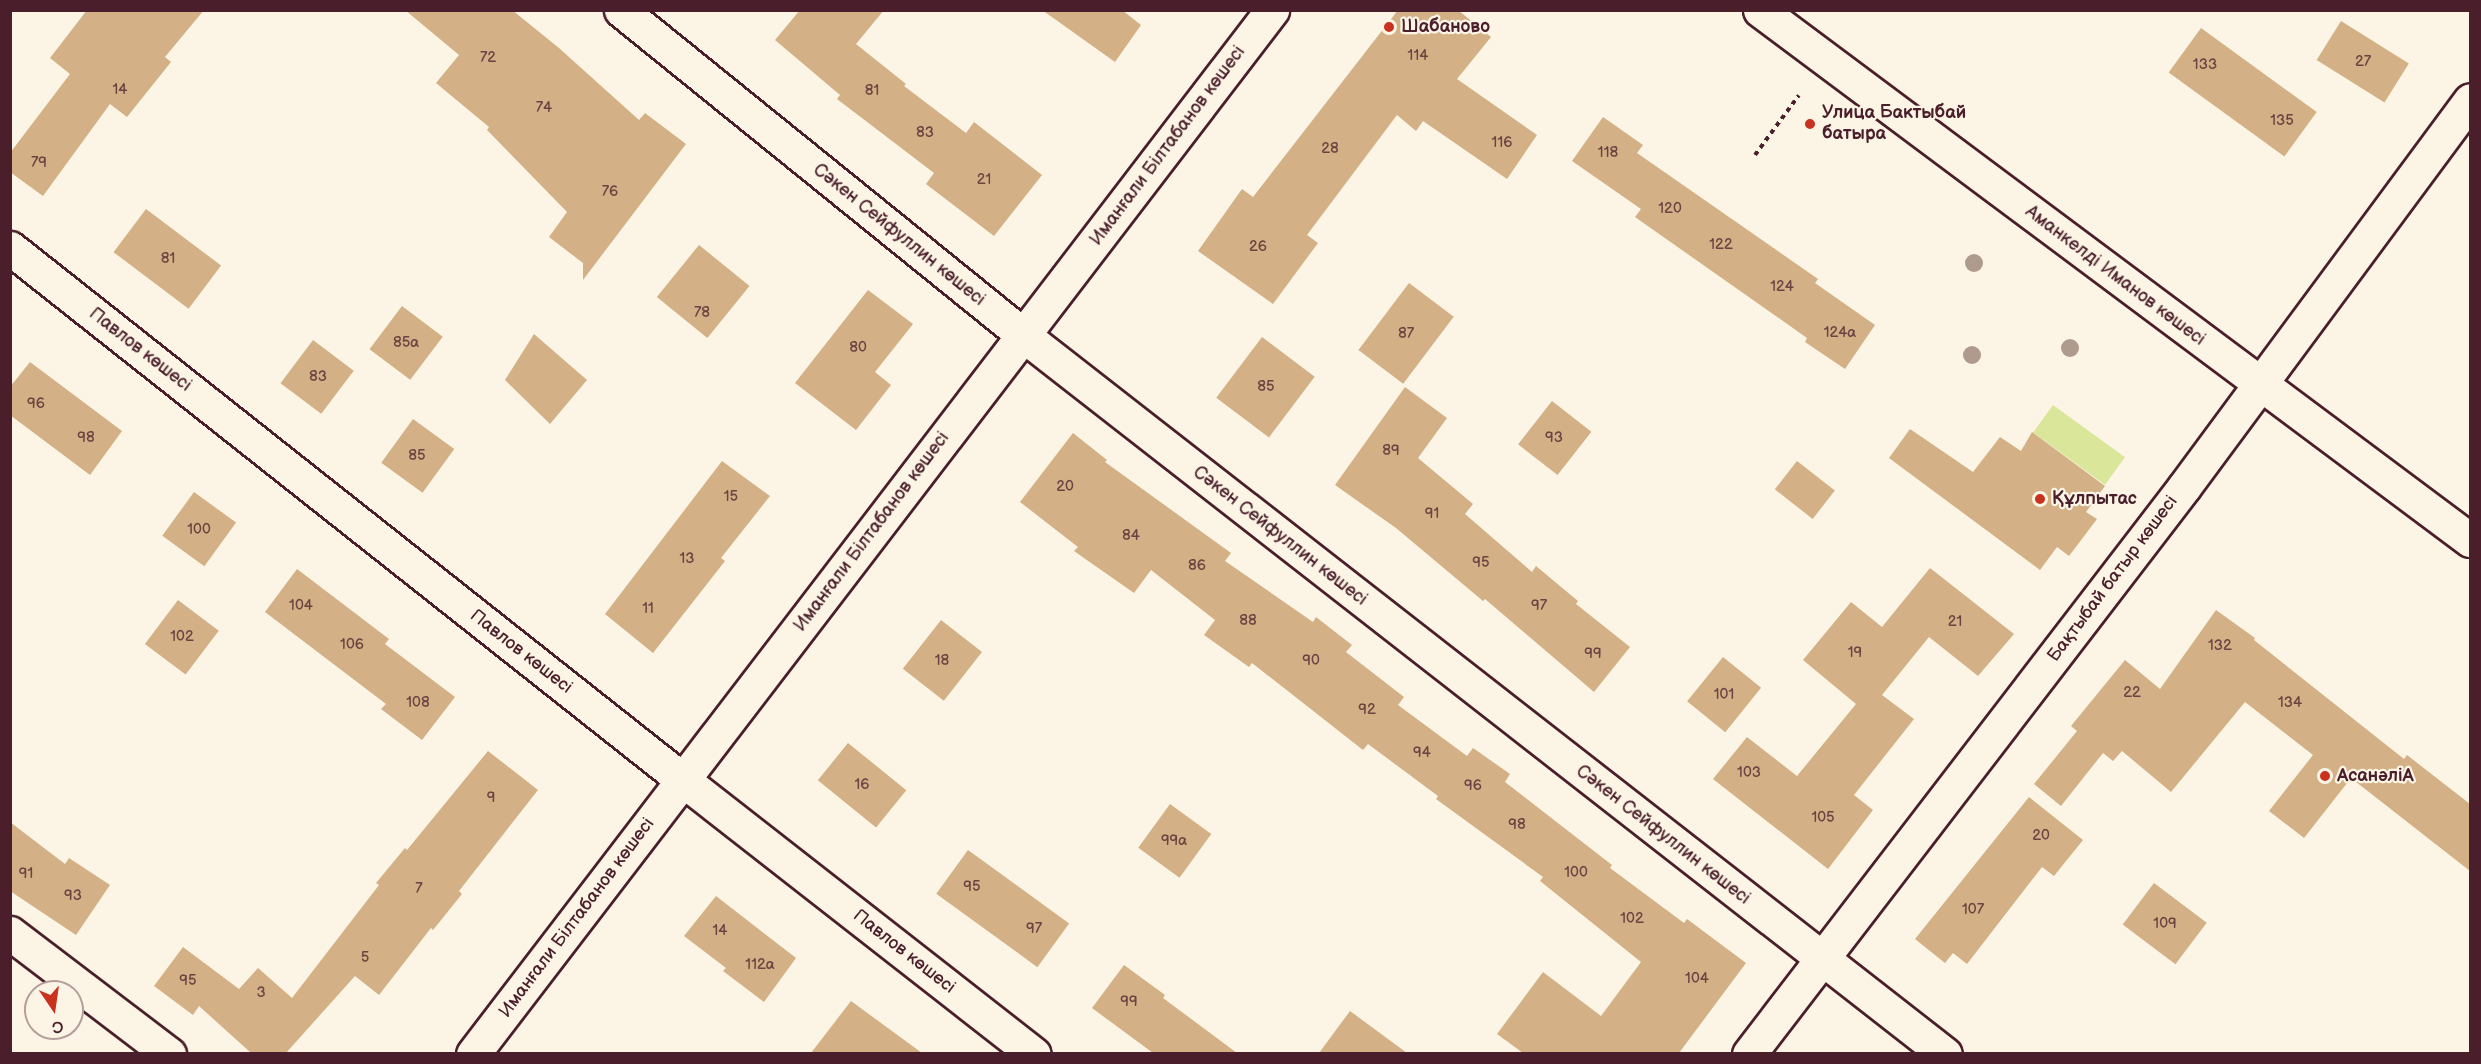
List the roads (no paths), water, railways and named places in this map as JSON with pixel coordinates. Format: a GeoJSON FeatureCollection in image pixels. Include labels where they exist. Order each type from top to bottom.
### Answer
{"type":"FeatureCollection","features":[{"type":"Feature","properties":{"kind":"street","name":"Сәкен Сейфуллин көшесі"},"geometry":{"type":"LineString","coordinates":[[621,10],[1023,335],[1945,1053]]}},
{"type":"Feature","properties":{"kind":"street","name":"Иманғали Білтабанов көшесі"},"geometry":{"type":"LineString","coordinates":[[473,1053],[1272,10]]}},
{"type":"Feature","properties":{"kind":"street","name":"Аманкелді Иманов көшесі"},"geometry":{"type":"LineString","coordinates":[[1760,10],[2470,540]]}},
{"type":"Feature","properties":{"kind":"street","name":"Бақтыбай батыр көшесі"},"geometry":{"type":"LineString","coordinates":[[1749,1053],[2261,385],[2470,100]]}},
{"type":"Feature","properties":{"kind":"street","name":"Павлов көшесі"},"geometry":{"type":"LineString","coordinates":[[10,248],[683,780],[1034,1053]]}},
{"type":"Feature","properties":{"kind":"street"},"geometry":{"type":"LineString","coordinates":[[10,933],[169,1053]]}},
{"type":"Feature","properties":{"kind":"place","name":"Шабаново"},"geometry":{"type":"Point","coordinates":[1389,27]}},
{"type":"Feature","properties":{"kind":"place","name":"Улица Бактыбай батыра"},"geometry":{"type":"Point","coordinates":[1810,124]}},
{"type":"Feature","properties":{"kind":"place","name":"Құлпытас"},"geometry":{"type":"Point","coordinates":[2040,499]}},
{"type":"Feature","properties":{"kind":"place","name":"АсанәліА"},"geometry":{"type":"Point","coordinates":[2325,776]}}]}
